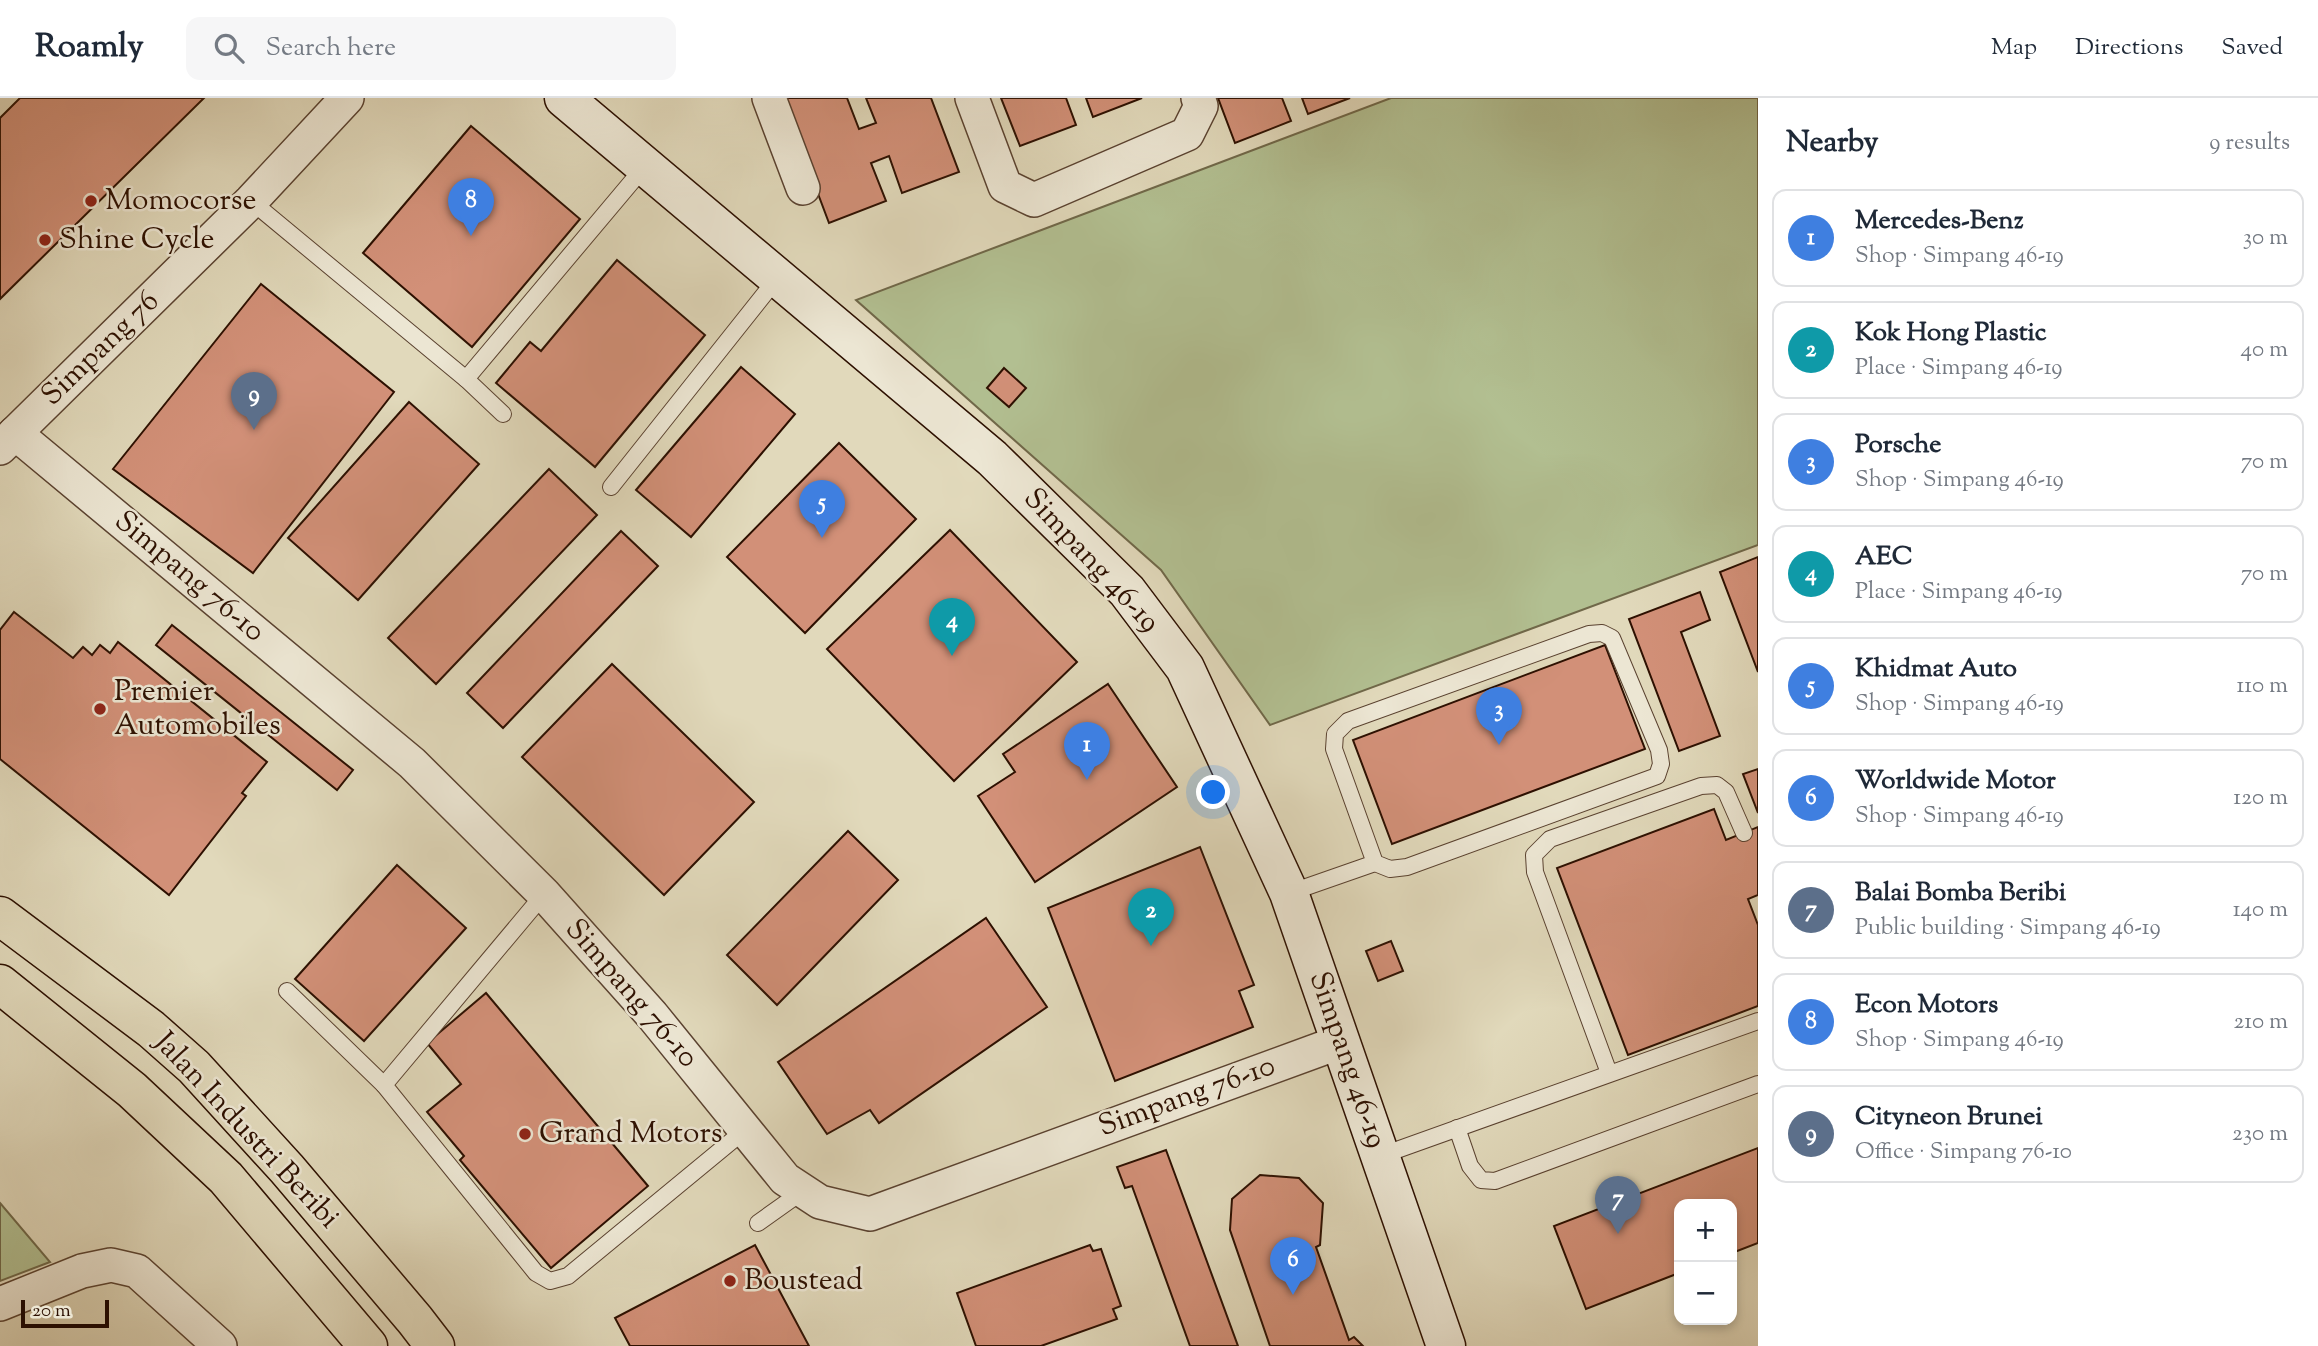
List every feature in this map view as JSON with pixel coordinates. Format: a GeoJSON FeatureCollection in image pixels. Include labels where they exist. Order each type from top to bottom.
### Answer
{"type":"FeatureCollection","features":[{"type":"Feature","properties":{"kind":"main road","name":"Jalan Industri Beribi"},"geometry":{"type":"LineString","coordinates":[[0,916],[151,1029],[194,1068],[288,1168],[435,1346]]}},
{"type":"Feature","properties":{"kind":"main road","name":"Jalan Industri Beribi"},"geometry":{"type":"LineString","coordinates":[[0,984],[132,1090],[226,1178],[368,1346]]}},
{"type":"Feature","properties":{"kind":"street","name":"Simpang 76"},"geometry":{"type":"LineString","coordinates":[[8,440],[251,201],[347,98]]}},
{"type":"Feature","properties":{"kind":"street","name":"Simpang 46-19"},"geometry":{"type":"LineString","coordinates":[[565,98],[992,458],[1127,591],[1185,668],[1289,893],[1446,1346]]}},
{"type":"Feature","properties":{"kind":"street"},"geometry":{"type":"LineString","coordinates":[[769,98],[803,188]]}},
{"type":"Feature","properties":{"kind":"street"},"geometry":{"type":"LineString","coordinates":[[972,98],[1005,186],[1034,200],[1187,134],[1201,106],[1198,98]]}},
{"type":"Feature","properties":{"kind":"street","name":"Simpang 76-10"},"geometry":{"type":"LineString","coordinates":[[8,440],[412,763],[544,894],[652,1015],[785,1180],[820,1202],[870,1214],[1340,1042]]}},
{"type":"Feature","properties":{"kind":"street"},"geometry":{"type":"LineString","coordinates":[[0,1304],[82,1271],[111,1265],[138,1270],[220,1346]]}},
{"type":"Feature","properties":{"kind":"lane"},"geometry":{"type":"LineString","coordinates":[[466,379],[645,166]]}},
{"type":"Feature","properties":{"kind":"lane"},"geometry":{"type":"LineString","coordinates":[[251,201],[466,379],[503,414]]}},
{"type":"Feature","properties":{"kind":"lane"},"geometry":{"type":"LineString","coordinates":[[611,487],[778,277]]}},
{"type":"Feature","properties":{"kind":"lane"},"geometry":{"type":"LineString","coordinates":[[1289,893],[1375,863],[1390,869],[1407,867],[1657,776],[1661,764],[1659,750],[1612,638],[1602,633],[1589,634],[1348,721],[1335,734],[1334,749],[1375,863]]}},
{"type":"Feature","properties":{"kind":"lane"},"geometry":{"type":"LineString","coordinates":[[1609,1073],[1535,872],[1534,855],[1549,839],[1701,786],[1717,785],[1726,792],[1744,832]]}},
{"type":"Feature","properties":{"kind":"lane"},"geometry":{"type":"LineString","coordinates":[[384,1085],[544,894]]}},
{"type":"Feature","properties":{"kind":"lane"},"geometry":{"type":"LineString","coordinates":[[287,990],[384,1085],[536,1273],[550,1282],[568,1276],[745,1130]]}},
{"type":"Feature","properties":{"kind":"lane"},"geometry":{"type":"LineString","coordinates":[[1380,1156],[1758,1021]]}},
{"type":"Feature","properties":{"kind":"lane"},"geometry":{"type":"LineString","coordinates":[[1457,1128],[1470,1166],[1481,1180],[1495,1181],[1758,1084]]}},
{"type":"Feature","properties":{"kind":"lane"},"geometry":{"type":"LineString","coordinates":[[758,1223],[803,1191]]}},
{"type":"Feature","properties":{"kind":"green space"},"geometry":{"type":"Polygon","coordinates":[[[1391,98],[1758,98],[1758,545],[1270,725],[1161,570],[856,300],[1391,98]]]}},
{"type":"Feature","properties":{"kind":"green space"},"geometry":{"type":"Polygon","coordinates":[[[0,1203],[50,1262],[0,1281],[0,1203]]]}},
{"type":"Feature","properties":{"kind":"building"},"geometry":{"type":"Polygon","coordinates":[[[20,98],[204,98],[0,299],[0,118],[20,98]]]}},
{"type":"Feature","properties":{"kind":"building"},"geometry":{"type":"Polygon","coordinates":[[[782,98],[847,98],[859,129],[876,123],[866,98],[931,98],[959,172],[902,193],[889,156],[871,163],[886,201],[829,223],[782,98]]]}},
{"type":"Feature","properties":{"kind":"building"},"geometry":{"type":"Polygon","coordinates":[[[1001,98],[1066,98],[1076,125],[1020,146],[1001,98]]]}},
{"type":"Feature","properties":{"kind":"building"},"geometry":{"type":"Polygon","coordinates":[[[1086,98],[1142,98],[1093,117],[1086,98]]]}},
{"type":"Feature","properties":{"kind":"building"},"geometry":{"type":"Polygon","coordinates":[[[1218,98],[1282,98],[1291,121],[1235,143],[1218,98]]]}},
{"type":"Feature","properties":{"kind":"building"},"geometry":{"type":"Polygon","coordinates":[[[1302,98],[1350,98],[1308,114],[1302,98]]]}},
{"type":"Feature","properties":{"kind":"building"},"geometry":{"type":"Polygon","coordinates":[[[471,126],[580,219],[472,347],[363,253],[471,126]]]}},
{"type":"Feature","properties":{"kind":"building"},"geometry":{"type":"Polygon","coordinates":[[[617,260],[705,335],[595,467],[496,383],[530,342],[541,351],[617,260]]]}},
{"type":"Feature","properties":{"kind":"building"},"geometry":{"type":"Polygon","coordinates":[[[261,284],[394,392],[253,573],[113,469],[261,284]]]}},
{"type":"Feature","properties":{"kind":"building"},"geometry":{"type":"Polygon","coordinates":[[[741,367],[795,414],[691,537],[636,490],[741,367]]]}},
{"type":"Feature","properties":{"kind":"building"},"geometry":{"type":"Polygon","coordinates":[[[1004,368],[1026,388],[1009,407],[987,388],[1004,368]]]}},
{"type":"Feature","properties":{"kind":"building"},"geometry":{"type":"Polygon","coordinates":[[[409,402],[479,464],[358,600],[288,538],[409,402]]]}},
{"type":"Feature","properties":{"kind":"building"},"geometry":{"type":"Polygon","coordinates":[[[839,443],[916,519],[805,633],[727,557],[839,443]]]}},
{"type":"Feature","properties":{"kind":"building"},"geometry":{"type":"Polygon","coordinates":[[[549,469],[597,515],[436,684],[388,638],[549,469]]]}},
{"type":"Feature","properties":{"kind":"building"},"geometry":{"type":"Polygon","coordinates":[[[950,530],[1077,662],[954,781],[827,649],[950,530]]]}},
{"type":"Feature","properties":{"kind":"building"},"geometry":{"type":"Polygon","coordinates":[[[621,531],[658,566],[503,728],[467,693],[621,531]]]}},
{"type":"Feature","properties":{"kind":"building"},"geometry":{"type":"Polygon","coordinates":[[[1758,557],[1758,672],[1720,572],[1758,557]]]}},
{"type":"Feature","properties":{"kind":"building"},"geometry":{"type":"Polygon","coordinates":[[[1700,592],[1710,620],[1681,632],[1720,736],[1679,751],[1629,619],[1700,592]]]}},
{"type":"Feature","properties":{"kind":"building","name":"Premier Automobiles"},"geometry":{"type":"Polygon","coordinates":[[[14,612],[73,658],[83,647],[92,655],[100,645],[110,653],[118,642],[267,762],[242,793],[246,796],[169,895],[0,759],[0,630],[14,612]]]}},
{"type":"Feature","properties":{"kind":"building"},"geometry":{"type":"Polygon","coordinates":[[[172,625],[353,770],[337,790],[156,645],[172,625]]]}},
{"type":"Feature","properties":{"kind":"building"},"geometry":{"type":"Polygon","coordinates":[[[1605,645],[1645,749],[1392,844],[1353,740],[1605,645]]]}},
{"type":"Feature","properties":{"kind":"building"},"geometry":{"type":"Polygon","coordinates":[[[612,664],[754,802],[664,895],[522,757],[612,664]]]}},
{"type":"Feature","properties":{"kind":"building"},"geometry":{"type":"Polygon","coordinates":[[[1108,684],[1177,787],[1035,882],[978,796],[1015,772],[1003,754],[1108,684]]]}},
{"type":"Feature","properties":{"kind":"building"},"geometry":{"type":"Polygon","coordinates":[[[1758,769],[1758,813],[1743,774],[1758,769]]]}},
{"type":"Feature","properties":{"kind":"building"},"geometry":{"type":"Polygon","coordinates":[[[1714,809],[1726,840],[1758,827],[1758,895],[1748,899],[1758,925],[1758,1006],[1628,1055],[1557,868],[1714,809]]]}},
{"type":"Feature","properties":{"kind":"building"},"geometry":{"type":"Polygon","coordinates":[[[848,831],[898,880],[777,1005],[727,955],[848,831]]]}},
{"type":"Feature","properties":{"kind":"building"},"geometry":{"type":"Polygon","coordinates":[[[1200,847],[1254,985],[1239,991],[1253,1027],[1115,1081],[1048,908],[1200,847]]]}},
{"type":"Feature","properties":{"kind":"building"},"geometry":{"type":"Polygon","coordinates":[[[397,865],[466,928],[364,1041],[295,979],[397,865]]]}},
{"type":"Feature","properties":{"kind":"building"},"geometry":{"type":"Polygon","coordinates":[[[986,918],[1047,1007],[879,1123],[870,1110],[827,1134],[778,1062],[986,918]]]}},
{"type":"Feature","properties":{"kind":"building"},"geometry":{"type":"Polygon","coordinates":[[[1391,941],[1403,971],[1378,981],[1366,951],[1391,941]]]}},
{"type":"Feature","properties":{"kind":"building","name":"Grand Motors"},"geometry":{"type":"Polygon","coordinates":[[[486,993],[648,1186],[551,1268],[460,1160],[464,1156],[427,1112],[461,1084],[427,1043],[486,993]]]}},
{"type":"Feature","properties":{"kind":"building"},"geometry":{"type":"Polygon","coordinates":[[[1758,1148],[1758,1243],[1737,1251],[1737,1199],[1674,1199],[1674,1275],[1586,1309],[1554,1226],[1758,1148]]]}},
{"type":"Feature","properties":{"kind":"building"},"geometry":{"type":"Polygon","coordinates":[[[1166,1150],[1238,1346],[1190,1346],[1132,1186],[1125,1188],[1117,1167],[1166,1150]]]}},
{"type":"Feature","properties":{"kind":"building"},"geometry":{"type":"Polygon","coordinates":[[[1260,1175],[1299,1178],[1323,1203],[1320,1245],[1316,1247],[1349,1340],[1354,1337],[1363,1346],[1270,1346],[1230,1230],[1232,1199],[1260,1175]]]}},
{"type":"Feature","properties":{"kind":"building","name":"Boustead"},"geometry":{"type":"Polygon","coordinates":[[[755,1245],[809,1346],[630,1346],[615,1318],[755,1245]]]}},
{"type":"Feature","properties":{"kind":"building"},"geometry":{"type":"Polygon","coordinates":[[[1090,1245],[1093,1251],[1101,1249],[1121,1306],[1113,1309],[1117,1319],[1041,1346],[976,1346],[957,1293],[1090,1245]]]}},
{"type":"Feature","properties":{"kind":"place","name":"Momocorse"},"geometry":{"type":"Point","coordinates":[91,201]}},
{"type":"Feature","properties":{"kind":"place","name":"Econ Motors"},"geometry":{"type":"Point","coordinates":[471,236]}},
{"type":"Feature","properties":{"kind":"place","name":"Shine Cycle"},"geometry":{"type":"Point","coordinates":[45,240]}},
{"type":"Feature","properties":{"kind":"place","name":"Cityneon Brunei"},"geometry":{"type":"Point","coordinates":[254,430]}},
{"type":"Feature","properties":{"kind":"place","name":"Khidmat Auto"},"geometry":{"type":"Point","coordinates":[822,538]}},
{"type":"Feature","properties":{"kind":"place","name":"AEC"},"geometry":{"type":"Point","coordinates":[952,656]}},
{"type":"Feature","properties":{"kind":"place","name":"Premier Automobiles"},"geometry":{"type":"Point","coordinates":[100,709]}},
{"type":"Feature","properties":{"kind":"place","name":"Porsche"},"geometry":{"type":"Point","coordinates":[1499,745]}},
{"type":"Feature","properties":{"kind":"place","name":"Mercedes-Benz"},"geometry":{"type":"Point","coordinates":[1087,780]}},
{"type":"Feature","properties":{"kind":"place","name":"Kok Hong Plastic"},"geometry":{"type":"Point","coordinates":[1151,946]}},
{"type":"Feature","properties":{"kind":"place","name":"Grand Motors"},"geometry":{"type":"Point","coordinates":[525,1134]}},
{"type":"Feature","properties":{"kind":"place","name":"Balai Bomba Beribi"},"geometry":{"type":"Point","coordinates":[1618,1234]}},
{"type":"Feature","properties":{"kind":"place","name":"Boustead"},"geometry":{"type":"Point","coordinates":[730,1281]}},
{"type":"Feature","properties":{"kind":"place","name":"Worldwide Motor"},"geometry":{"type":"Point","coordinates":[1293,1295]}}]}
